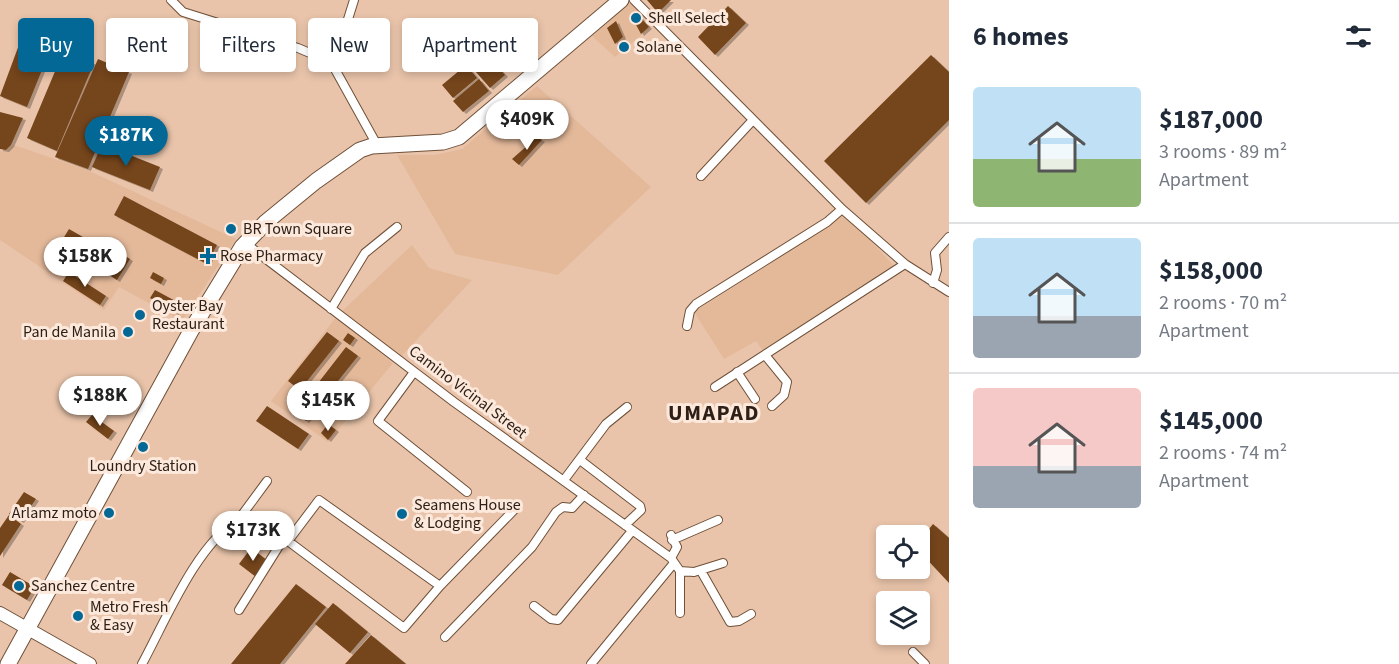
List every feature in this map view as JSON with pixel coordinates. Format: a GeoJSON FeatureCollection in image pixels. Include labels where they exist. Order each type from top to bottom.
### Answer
{"type":"FeatureCollection","features":[{"type":"Feature","properties":{"kind":"highway"},"geometry":{"type":"LineString","coordinates":[[8,664],[192,329],[245,243],[335,166],[360,150],[377,145],[443,142],[459,137],[621,0]]}},
{"type":"Feature","properties":{"kind":"street"},"geometry":{"type":"LineString","coordinates":[[171,0],[183,12],[308,52]]}},
{"type":"Feature","properties":{"kind":"street"},"geometry":{"type":"LineString","coordinates":[[348,18],[354,0]]}},
{"type":"Feature","properties":{"kind":"street"},"geometry":{"type":"LineString","coordinates":[[634,0],[842,209],[905,264],[949,292]]}},
{"type":"Feature","properties":{"kind":"street"},"geometry":{"type":"LineString","coordinates":[[337,72],[343,87],[377,145]]}},
{"type":"Feature","properties":{"kind":"street"},"geometry":{"type":"LineString","coordinates":[[701,176],[753,120]]}},
{"type":"Feature","properties":{"kind":"street"},"geometry":{"type":"LineString","coordinates":[[687,326],[690,311],[696,304],[827,222],[842,209]]}},
{"type":"Feature","properties":{"kind":"street"},"geometry":{"type":"LineString","coordinates":[[331,309],[365,253],[397,227]]}},
{"type":"Feature","properties":{"kind":"street"},"geometry":{"type":"LineString","coordinates":[[933,283],[938,270],[935,253],[949,237]]}},
{"type":"Feature","properties":{"kind":"street","name":"Camino Vicinal Street"},"geometry":{"type":"LineString","coordinates":[[245,243],[414,372],[564,480],[675,564]]}},
{"type":"Feature","properties":{"kind":"street"},"geometry":{"type":"LineString","coordinates":[[715,387],[905,264]]}},
{"type":"Feature","properties":{"kind":"street"},"geometry":{"type":"LineString","coordinates":[[765,355],[787,382],[784,395],[772,406]]}},
{"type":"Feature","properties":{"kind":"street"},"geometry":{"type":"LineString","coordinates":[[414,372],[378,421],[466,492]]}},
{"type":"Feature","properties":{"kind":"street"},"geometry":{"type":"LineString","coordinates":[[737,372],[754,399]]}},
{"type":"Feature","properties":{"kind":"street"},"geometry":{"type":"LineString","coordinates":[[564,480],[606,424],[627,407]]}},
{"type":"Feature","properties":{"kind":"street"},"geometry":{"type":"LineString","coordinates":[[534,606],[551,619],[558,620],[641,510],[640,506],[580,460]]}},
{"type":"Feature","properties":{"kind":"street"},"geometry":{"type":"LineString","coordinates":[[142,664],[199,560],[212,541],[239,519],[267,481]]}},
{"type":"Feature","properties":{"kind":"street"},"geometry":{"type":"LineString","coordinates":[[445,637],[532,547],[556,512],[563,507],[572,508],[584,495]]}},
{"type":"Feature","properties":{"kind":"street"},"geometry":{"type":"LineString","coordinates":[[239,610],[286,539],[319,500],[440,586]]}},
{"type":"Feature","properties":{"kind":"street"},"geometry":{"type":"LineString","coordinates":[[239,519],[256,520],[286,539],[404,628],[440,586],[514,510]]}},
{"type":"Feature","properties":{"kind":"street"},"geometry":{"type":"LineString","coordinates":[[680,613],[675,564],[676,550],[672,538],[718,520]]}},
{"type":"Feature","properties":{"kind":"street"},"geometry":{"type":"LineString","coordinates":[[675,564],[701,571],[723,562]]}},
{"type":"Feature","properties":{"kind":"street"},"geometry":{"type":"LineString","coordinates":[[591,664],[675,564]]}},
{"type":"Feature","properties":{"kind":"street"},"geometry":{"type":"LineString","coordinates":[[701,571],[730,621],[739,621],[751,614]]}},
{"type":"Feature","properties":{"kind":"street"},"geometry":{"type":"LineString","coordinates":[[0,613],[90,664]]}},
{"type":"Feature","properties":{"kind":"street"},"geometry":{"type":"LineString","coordinates":[[913,652],[925,664]]}},
{"type":"Feature","properties":{"kind":"shaded area"},"geometry":{"type":"Polygon","coordinates":[[[630,3],[651,27],[615,57],[592,36],[630,3]]]}},
{"type":"Feature","properties":{"kind":"shaded area"},"geometry":{"type":"Polygon","coordinates":[[[537,86],[651,187],[558,275],[455,254],[397,155],[435,155],[462,149],[537,86]]]}},
{"type":"Feature","properties":{"kind":"shaded area"},"geometry":{"type":"Polygon","coordinates":[[[14,145],[87,170],[236,239],[182,321],[119,287],[104,310],[0,240],[0,151],[7,151],[14,145]]]}},
{"type":"Feature","properties":{"kind":"shaded area"},"geometry":{"type":"Polygon","coordinates":[[[844,212],[895,267],[763,351],[756,341],[724,359],[694,312],[829,225],[844,212]]]}},
{"type":"Feature","properties":{"kind":"shaded area"},"geometry":{"type":"Polygon","coordinates":[[[412,245],[429,268],[472,280],[399,359],[339,314],[412,245]]]}},
{"type":"Feature","properties":{"kind":"shaded area"},"geometry":{"type":"Polygon","coordinates":[[[336,317],[393,363],[328,442],[271,401],[336,317]]]}},
{"type":"Feature","properties":{"kind":"building"},"geometry":{"type":"Polygon","coordinates":[[[647,0],[671,0],[658,13],[647,0]]]}},
{"type":"Feature","properties":{"kind":"building"},"geometry":{"type":"Polygon","coordinates":[[[728,6],[746,23],[715,55],[698,37],[728,6]]]}},
{"type":"Feature","properties":{"kind":"building"},"geometry":{"type":"Polygon","coordinates":[[[638,15],[649,27],[641,34],[633,19],[638,15]]]}},
{"type":"Feature","properties":{"kind":"building"},"geometry":{"type":"Polygon","coordinates":[[[616,21],[623,37],[615,44],[607,28],[616,21]]]}},
{"type":"Feature","properties":{"kind":"building"},"geometry":{"type":"Polygon","coordinates":[[[18,48],[18,72],[41,72],[27,107],[0,96],[18,48]]]}},
{"type":"Feature","properties":{"kind":"building"},"geometry":{"type":"Polygon","coordinates":[[[931,55],[949,72],[949,120],[866,203],[824,161],[931,55]]]}},
{"type":"Feature","properties":{"kind":"building"},"geometry":{"type":"Polygon","coordinates":[[[98,59],[106,62],[106,72],[129,72],[88,169],[55,157],[98,59]]]}},
{"type":"Feature","properties":{"kind":"building"},"geometry":{"type":"Polygon","coordinates":[[[55,72],[90,72],[57,151],[27,138],[55,72]]]}},
{"type":"Feature","properties":{"kind":"building"},"geometry":{"type":"Polygon","coordinates":[[[458,72],[472,72],[477,78],[453,98],[442,85],[458,72]]]}},
{"type":"Feature","properties":{"kind":"building"},"geometry":{"type":"Polygon","coordinates":[[[476,72],[502,72],[505,75],[490,88],[476,72]]]}},
{"type":"Feature","properties":{"kind":"building"},"geometry":{"type":"Polygon","coordinates":[[[479,79],[489,91],[463,112],[453,101],[479,79]]]}},
{"type":"Feature","properties":{"kind":"building"},"geometry":{"type":"Polygon","coordinates":[[[0,112],[23,118],[11,145],[6,150],[0,149],[0,112]]]}},
{"type":"Feature","properties":{"kind":"building"},"geometry":{"type":"Polygon","coordinates":[[[510,117],[532,136],[525,143],[503,124],[510,117]]]}},
{"type":"Feature","properties":{"kind":"building"},"geometry":{"type":"Polygon","coordinates":[[[537,137],[542,140],[519,165],[512,159],[537,137]]]}},
{"type":"Feature","properties":{"kind":"building"},"geometry":{"type":"Polygon","coordinates":[[[102,144],[160,167],[150,190],[92,167],[102,144]]]}},
{"type":"Feature","properties":{"kind":"building"},"geometry":{"type":"Polygon","coordinates":[[[124,196],[217,245],[207,264],[114,215],[124,196]]]}},
{"type":"Feature","properties":{"kind":"building"},"geometry":{"type":"Polygon","coordinates":[[[69,229],[95,244],[87,257],[61,242],[69,229]]]}},
{"type":"Feature","properties":{"kind":"building"},"geometry":{"type":"Polygon","coordinates":[[[99,240],[130,259],[117,280],[87,261],[99,240]]]}},
{"type":"Feature","properties":{"kind":"building"},"geometry":{"type":"Polygon","coordinates":[[[53,259],[65,268],[61,274],[49,265],[53,259]]]}},
{"type":"Feature","properties":{"kind":"building"},"geometry":{"type":"Polygon","coordinates":[[[69,272],[106,296],[100,305],[63,281],[69,272]]]}},
{"type":"Feature","properties":{"kind":"building"},"geometry":{"type":"Polygon","coordinates":[[[153,272],[164,278],[161,284],[150,278],[153,272]]]}},
{"type":"Feature","properties":{"kind":"building"},"geometry":{"type":"Polygon","coordinates":[[[155,290],[181,304],[176,313],[150,298],[155,290]]]}},
{"type":"Feature","properties":{"kind":"building"},"geometry":{"type":"Polygon","coordinates":[[[327,332],[339,341],[300,390],[288,381],[327,332]]]}},
{"type":"Feature","properties":{"kind":"building"},"geometry":{"type":"Polygon","coordinates":[[[348,333],[355,338],[350,345],[343,340],[348,333]]]}},
{"type":"Feature","properties":{"kind":"building"},"geometry":{"type":"Polygon","coordinates":[[[346,347],[358,356],[326,396],[315,387],[346,347]]]}},
{"type":"Feature","properties":{"kind":"building"},"geometry":{"type":"Polygon","coordinates":[[[312,387],[326,399],[306,421],[292,409],[312,387]]]}},
{"type":"Feature","properties":{"kind":"building"},"geometry":{"type":"Polygon","coordinates":[[[267,406],[309,434],[298,449],[256,421],[267,406]]]}},
{"type":"Feature","properties":{"kind":"building"},"geometry":{"type":"Polygon","coordinates":[[[92,415],[114,431],[108,439],[86,422],[92,415]]]}},
{"type":"Feature","properties":{"kind":"building"},"geometry":{"type":"Polygon","coordinates":[[[328,424],[336,430],[328,440],[321,433],[328,424]]]}},
{"type":"Feature","properties":{"kind":"building"},"geometry":{"type":"Polygon","coordinates":[[[24,492],[36,499],[21,521],[9,514],[24,492]]]}},
{"type":"Feature","properties":{"kind":"building"},"geometry":{"type":"Polygon","coordinates":[[[9,515],[21,524],[0,556],[0,528],[9,515]]]}},
{"type":"Feature","properties":{"kind":"building"},"geometry":{"type":"Polygon","coordinates":[[[933,524],[949,538],[949,583],[930,563],[930,528],[933,524]]]}},
{"type":"Feature","properties":{"kind":"building"},"geometry":{"type":"Polygon","coordinates":[[[251,548],[268,561],[256,577],[239,564],[251,548]]]}},
{"type":"Feature","properties":{"kind":"building","name":"Sanchez Centre"},"geometry":{"type":"Polygon","coordinates":[[[10,572],[35,587],[27,600],[2,585],[10,572]]]}},
{"type":"Feature","properties":{"kind":"building"},"geometry":{"type":"Polygon","coordinates":[[[296,584],[326,607],[280,664],[231,664],[296,584]]]}},
{"type":"Feature","properties":{"kind":"building"},"geometry":{"type":"Polygon","coordinates":[[[333,603],[368,632],[350,653],[315,624],[333,603]]]}},
{"type":"Feature","properties":{"kind":"building"},"geometry":{"type":"Polygon","coordinates":[[[371,635],[406,664],[345,664],[371,635]]]}},
{"type":"Feature","properties":{"kind":"place","name":"Shell Select"},"geometry":{"type":"Point","coordinates":[636,18]}},
{"type":"Feature","properties":{"kind":"place","name":"Solane"},"geometry":{"type":"Point","coordinates":[624,47]}},
{"type":"Feature","properties":{"kind":"place","name":"BR Town Square"},"geometry":{"type":"Point","coordinates":[231,229]}},
{"type":"Feature","properties":{"kind":"place","name":"Rose Pharmacy"},"geometry":{"type":"Point","coordinates":[208,256]}},
{"type":"Feature","properties":{"kind":"place","name":"Oyster Bay Restaurant"},"geometry":{"type":"Point","coordinates":[140,315]}},
{"type":"Feature","properties":{"kind":"place","name":"Pan de Manila"},"geometry":{"type":"Point","coordinates":[128,332]}},
{"type":"Feature","properties":{"kind":"place","name":"Loundry Station"},"geometry":{"type":"Point","coordinates":[143,447]}},
{"type":"Feature","properties":{"kind":"place","name":"Arlamz moto"},"geometry":{"type":"Point","coordinates":[109,513]}},
{"type":"Feature","properties":{"kind":"place","name":"Seamens House & Lodging"},"geometry":{"type":"Point","coordinates":[402,514]}},
{"type":"Feature","properties":{"kind":"place","name":"Sanchez Centre"},"geometry":{"type":"Point","coordinates":[19,586]}},
{"type":"Feature","properties":{"kind":"place","name":"Metro Fresh & Easy"},"geometry":{"type":"Point","coordinates":[78,616]}},
{"type":"Feature","properties":{"kind":"district","name":"UMAPAD"},"geometry":{"type":"Point","coordinates":[714,413]}}]}
